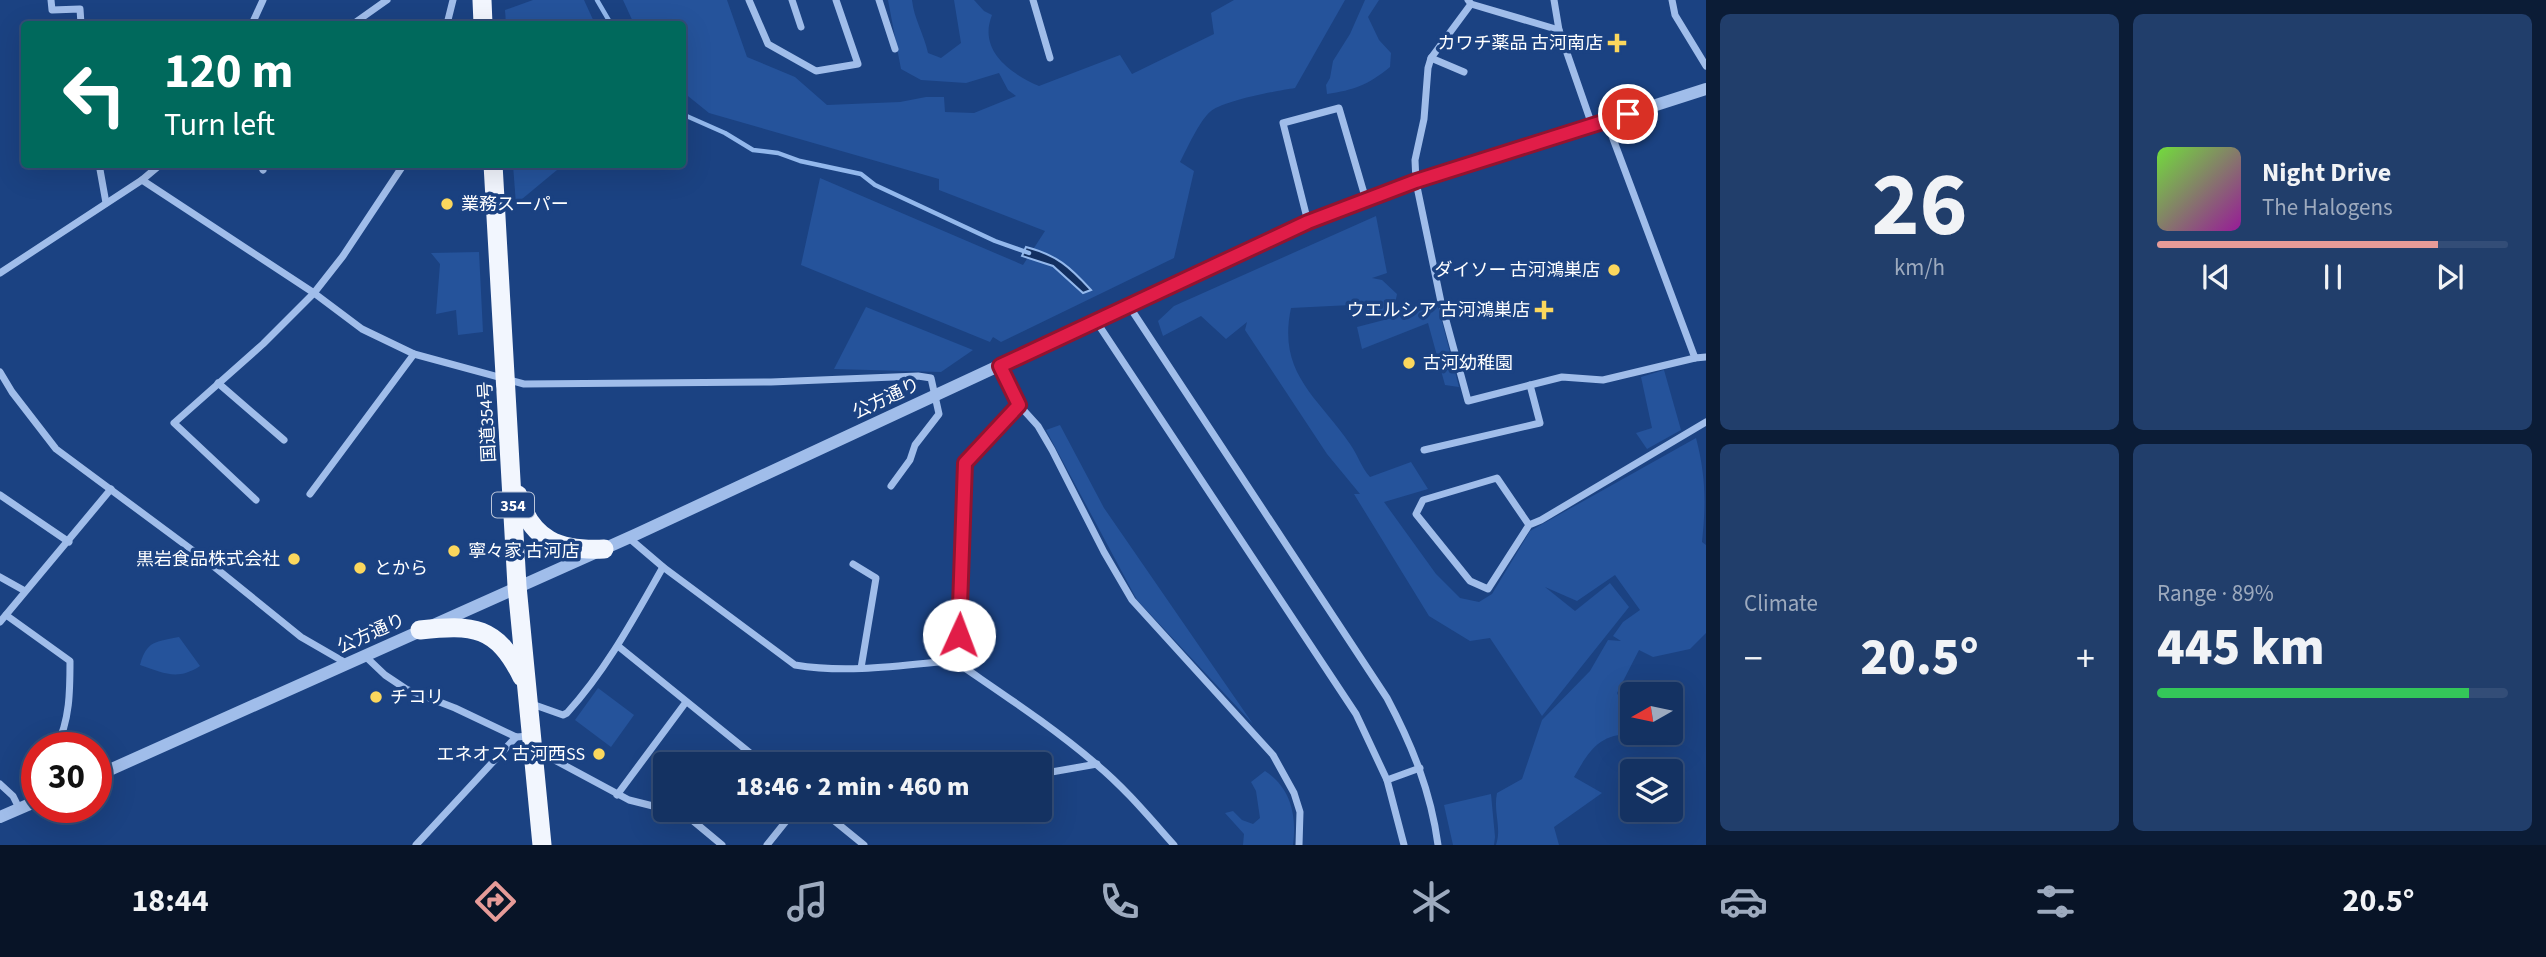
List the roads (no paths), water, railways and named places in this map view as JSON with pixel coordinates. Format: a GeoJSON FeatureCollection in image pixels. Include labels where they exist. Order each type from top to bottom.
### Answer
{"type":"FeatureCollection","features":[{"type":"Feature","properties":{"kind":"highway"},"geometry":{"type":"LineString","coordinates":[[482,0],[484,21]]}},
{"type":"Feature","properties":{"kind":"highway","name":"国道354号"},"geometry":{"type":"LineString","coordinates":[[493,168],[517,586],[527,694],[527,740],[542,845]]}},
{"type":"Feature","properties":{"kind":"highway"},"geometry":{"type":"LineString","coordinates":[[511,470],[521,507],[531,525],[547,539],[562,547],[604,549]]}},
{"type":"Feature","properties":{"kind":"highway"},"geometry":{"type":"LineString","coordinates":[[420,630],[451,626],[470,628],[487,634],[512,656],[527,694]]}},
{"type":"Feature","properties":{"kind":"street"},"geometry":{"type":"LineString","coordinates":[[51,0],[52,10],[80,9],[81,21]]}},
{"type":"Feature","properties":{"kind":"street"},"geometry":{"type":"LineString","coordinates":[[253,21],[263,0]]}},
{"type":"Feature","properties":{"kind":"street"},"geometry":{"type":"LineString","coordinates":[[357,21],[387,0]]}},
{"type":"Feature","properties":{"kind":"street"},"geometry":{"type":"LineString","coordinates":[[448,21],[453,0]]}},
{"type":"Feature","properties":{"kind":"street"},"geometry":{"type":"LineString","coordinates":[[749,0],[768,44],[816,71],[858,64],[836,0]]}},
{"type":"Feature","properties":{"kind":"street"},"geometry":{"type":"LineString","coordinates":[[792,0],[801,27]]}},
{"type":"Feature","properties":{"kind":"street"},"geometry":{"type":"LineString","coordinates":[[878,0],[895,49]]}},
{"type":"Feature","properties":{"kind":"street"},"geometry":{"type":"LineString","coordinates":[[1033,0],[1050,58]]}},
{"type":"Feature","properties":{"kind":"street"},"geometry":{"type":"LineString","coordinates":[[1554,0],[1559,30],[1592,125]]}},
{"type":"Feature","properties":{"kind":"street"},"geometry":{"type":"LineString","coordinates":[[1672,0],[1675,15],[1706,66]]}},
{"type":"Feature","properties":{"kind":"street"},"geometry":{"type":"LineString","coordinates":[[1559,30],[1470,2],[1431,58],[1428,68],[1424,119],[1415,160],[1416,181],[1441,302],[1468,401],[1562,377],[1603,380],[1706,357]]}},
{"type":"Feature","properties":{"kind":"street"},"geometry":{"type":"LineString","coordinates":[[1431,58],[1464,72]]}},
{"type":"Feature","properties":{"kind":"street","name":"公方通り"},"geometry":{"type":"LineString","coordinates":[[112,769],[629,538],[1308,222],[1416,181],[1706,89]]}},
{"type":"Feature","properties":{"kind":"street"},"geometry":{"type":"LineString","coordinates":[[1308,222],[1283,123],[1339,108],[1366,200]]}},
{"type":"Feature","properties":{"kind":"street"},"geometry":{"type":"LineString","coordinates":[[1606,120],[1695,358]]}},
{"type":"Feature","properties":{"kind":"street"},"geometry":{"type":"LineString","coordinates":[[100,168],[106,203]]}},
{"type":"Feature","properties":{"kind":"street"},"geometry":{"type":"LineString","coordinates":[[0,273],[156,168]]}},
{"type":"Feature","properties":{"kind":"street"},"geometry":{"type":"LineString","coordinates":[[256,500],[174,423],[263,344],[314,292],[343,256],[401,168]]}},
{"type":"Feature","properties":{"kind":"street"},"geometry":{"type":"LineString","coordinates":[[142,180],[314,292],[362,329],[414,354],[524,384],[635,384],[918,376],[931,378],[939,414],[915,445],[910,460],[891,486]]}},
{"type":"Feature","properties":{"kind":"street"},"geometry":{"type":"LineString","coordinates":[[1129,306],[1387,698],[1420,768],[1429,797],[1438,845]]}},
{"type":"Feature","properties":{"kind":"street"},"geometry":{"type":"LineString","coordinates":[[1096,321],[1356,714],[1387,780],[1404,845]]}},
{"type":"Feature","properties":{"kind":"street"},"geometry":{"type":"LineString","coordinates":[[310,494],[414,354]]}},
{"type":"Feature","properties":{"kind":"street"},"geometry":{"type":"LineString","coordinates":[[1000,366],[1019,405],[1038,426],[1052,450],[1104,552],[1132,600],[1273,755],[1294,793],[1300,812],[1298,845]]}},
{"type":"Feature","properties":{"kind":"street"},"geometry":{"type":"LineString","coordinates":[[0,372],[56,449],[207,561],[301,637],[346,663]]}},
{"type":"Feature","properties":{"kind":"street"},"geometry":{"type":"LineString","coordinates":[[218,383],[285,440]]}},
{"type":"Feature","properties":{"kind":"street"},"geometry":{"type":"LineString","coordinates":[[1424,450],[1539,423],[1530,385]]}},
{"type":"Feature","properties":{"kind":"street"},"geometry":{"type":"LineString","coordinates":[[1019,405],[965,463],[959,660],[962,666],[1097,764],[1174,845]]}},
{"type":"Feature","properties":{"kind":"street"},"geometry":{"type":"LineString","coordinates":[[1529,525],[1497,478],[1423,500],[1416,514],[1470,580],[1488,589],[1529,525],[1706,422]]}},
{"type":"Feature","properties":{"kind":"street"},"geometry":{"type":"LineString","coordinates":[[0,622],[111,489]]}},
{"type":"Feature","properties":{"kind":"street"},"geometry":{"type":"LineString","coordinates":[[0,495],[69,542]]}},
{"type":"Feature","properties":{"kind":"street"},"geometry":{"type":"LineString","coordinates":[[629,538],[663,567],[795,665],[821,669],[861,668],[959,660]]}},
{"type":"Feature","properties":{"kind":"street"},"geometry":{"type":"LineString","coordinates":[[853,564],[876,578],[861,668]]}},
{"type":"Feature","properties":{"kind":"street"},"geometry":{"type":"LineString","coordinates":[[527,694],[563,715],[567,713],[594,682],[618,646],[663,567]]}},
{"type":"Feature","properties":{"kind":"street"},"geometry":{"type":"LineString","coordinates":[[0,577],[25,591]]}},
{"type":"Feature","properties":{"kind":"street"},"geometry":{"type":"LineString","coordinates":[[6,615],[70,661],[70,695],[63,732]]}},
{"type":"Feature","properties":{"kind":"street"},"geometry":{"type":"LineString","coordinates":[[618,646],[749,752]]}},
{"type":"Feature","properties":{"kind":"street"},"geometry":{"type":"LineString","coordinates":[[364,655],[385,676],[406,689],[527,740],[617,795],[653,806]]}},
{"type":"Feature","properties":{"kind":"street"},"geometry":{"type":"LineString","coordinates":[[617,795],[686,702]]}},
{"type":"Feature","properties":{"kind":"street"},"geometry":{"type":"LineString","coordinates":[[416,845],[434,823],[527,740]]}},
{"type":"Feature","properties":{"kind":"street"},"geometry":{"type":"LineString","coordinates":[[1052,772],[1097,764]]}},
{"type":"Feature","properties":{"kind":"street"},"geometry":{"type":"LineString","coordinates":[[1387,780],[1420,768]]}},
{"type":"Feature","properties":{"kind":"street"},"geometry":{"type":"LineString","coordinates":[[0,784],[13,796],[19,808],[0,817]]}},
{"type":"Feature","properties":{"kind":"street"},"geometry":{"type":"LineString","coordinates":[[694,822],[722,845]]}},
{"type":"Feature","properties":{"kind":"street"},"geometry":{"type":"LineString","coordinates":[[767,845],[785,822]]}},
{"type":"Feature","properties":{"kind":"street"},"geometry":{"type":"LineString","coordinates":[[836,822],[864,845]]}},
{"type":"Feature","properties":{"kind":"waterway"},"geometry":{"type":"LineString","coordinates":[[597,0],[609,21]]}},
{"type":"Feature","properties":{"kind":"waterway"},"geometry":{"type":"LineString","coordinates":[[686,116],[725,133],[753,150],[778,153],[800,161],[861,174],[875,185],[995,241],[1029,253]]}},
{"type":"Feature","properties":{"kind":"place","name":"カワチ薬品 古河南店"},"geometry":{"type":"Point","coordinates":[1617,43]}},
{"type":"Feature","properties":{"kind":"place","name":"業務スーパー"},"geometry":{"type":"Point","coordinates":[447,204]}},
{"type":"Feature","properties":{"kind":"place","name":"ダイソー 古河鴻巣店"},"geometry":{"type":"Point","coordinates":[1614,270]}},
{"type":"Feature","properties":{"kind":"place","name":"ウエルシア 古河鴻巣店"},"geometry":{"type":"Point","coordinates":[1544,310]}},
{"type":"Feature","properties":{"kind":"place","name":"古河幼稚園"},"geometry":{"type":"Point","coordinates":[1409,363]}},
{"type":"Feature","properties":{"kind":"place","name":"寧々家 古河店"},"geometry":{"type":"Point","coordinates":[454,551]}},
{"type":"Feature","properties":{"kind":"place","name":"黒岩食品株式会社"},"geometry":{"type":"Point","coordinates":[294,559]}},
{"type":"Feature","properties":{"kind":"place","name":"とから"},"geometry":{"type":"Point","coordinates":[360,568]}},
{"type":"Feature","properties":{"kind":"place","name":"チコリ"},"geometry":{"type":"Point","coordinates":[376,697]}},
{"type":"Feature","properties":{"kind":"place","name":"エネオス 古河西SS"},"geometry":{"type":"Point","coordinates":[599,754]}}]}
